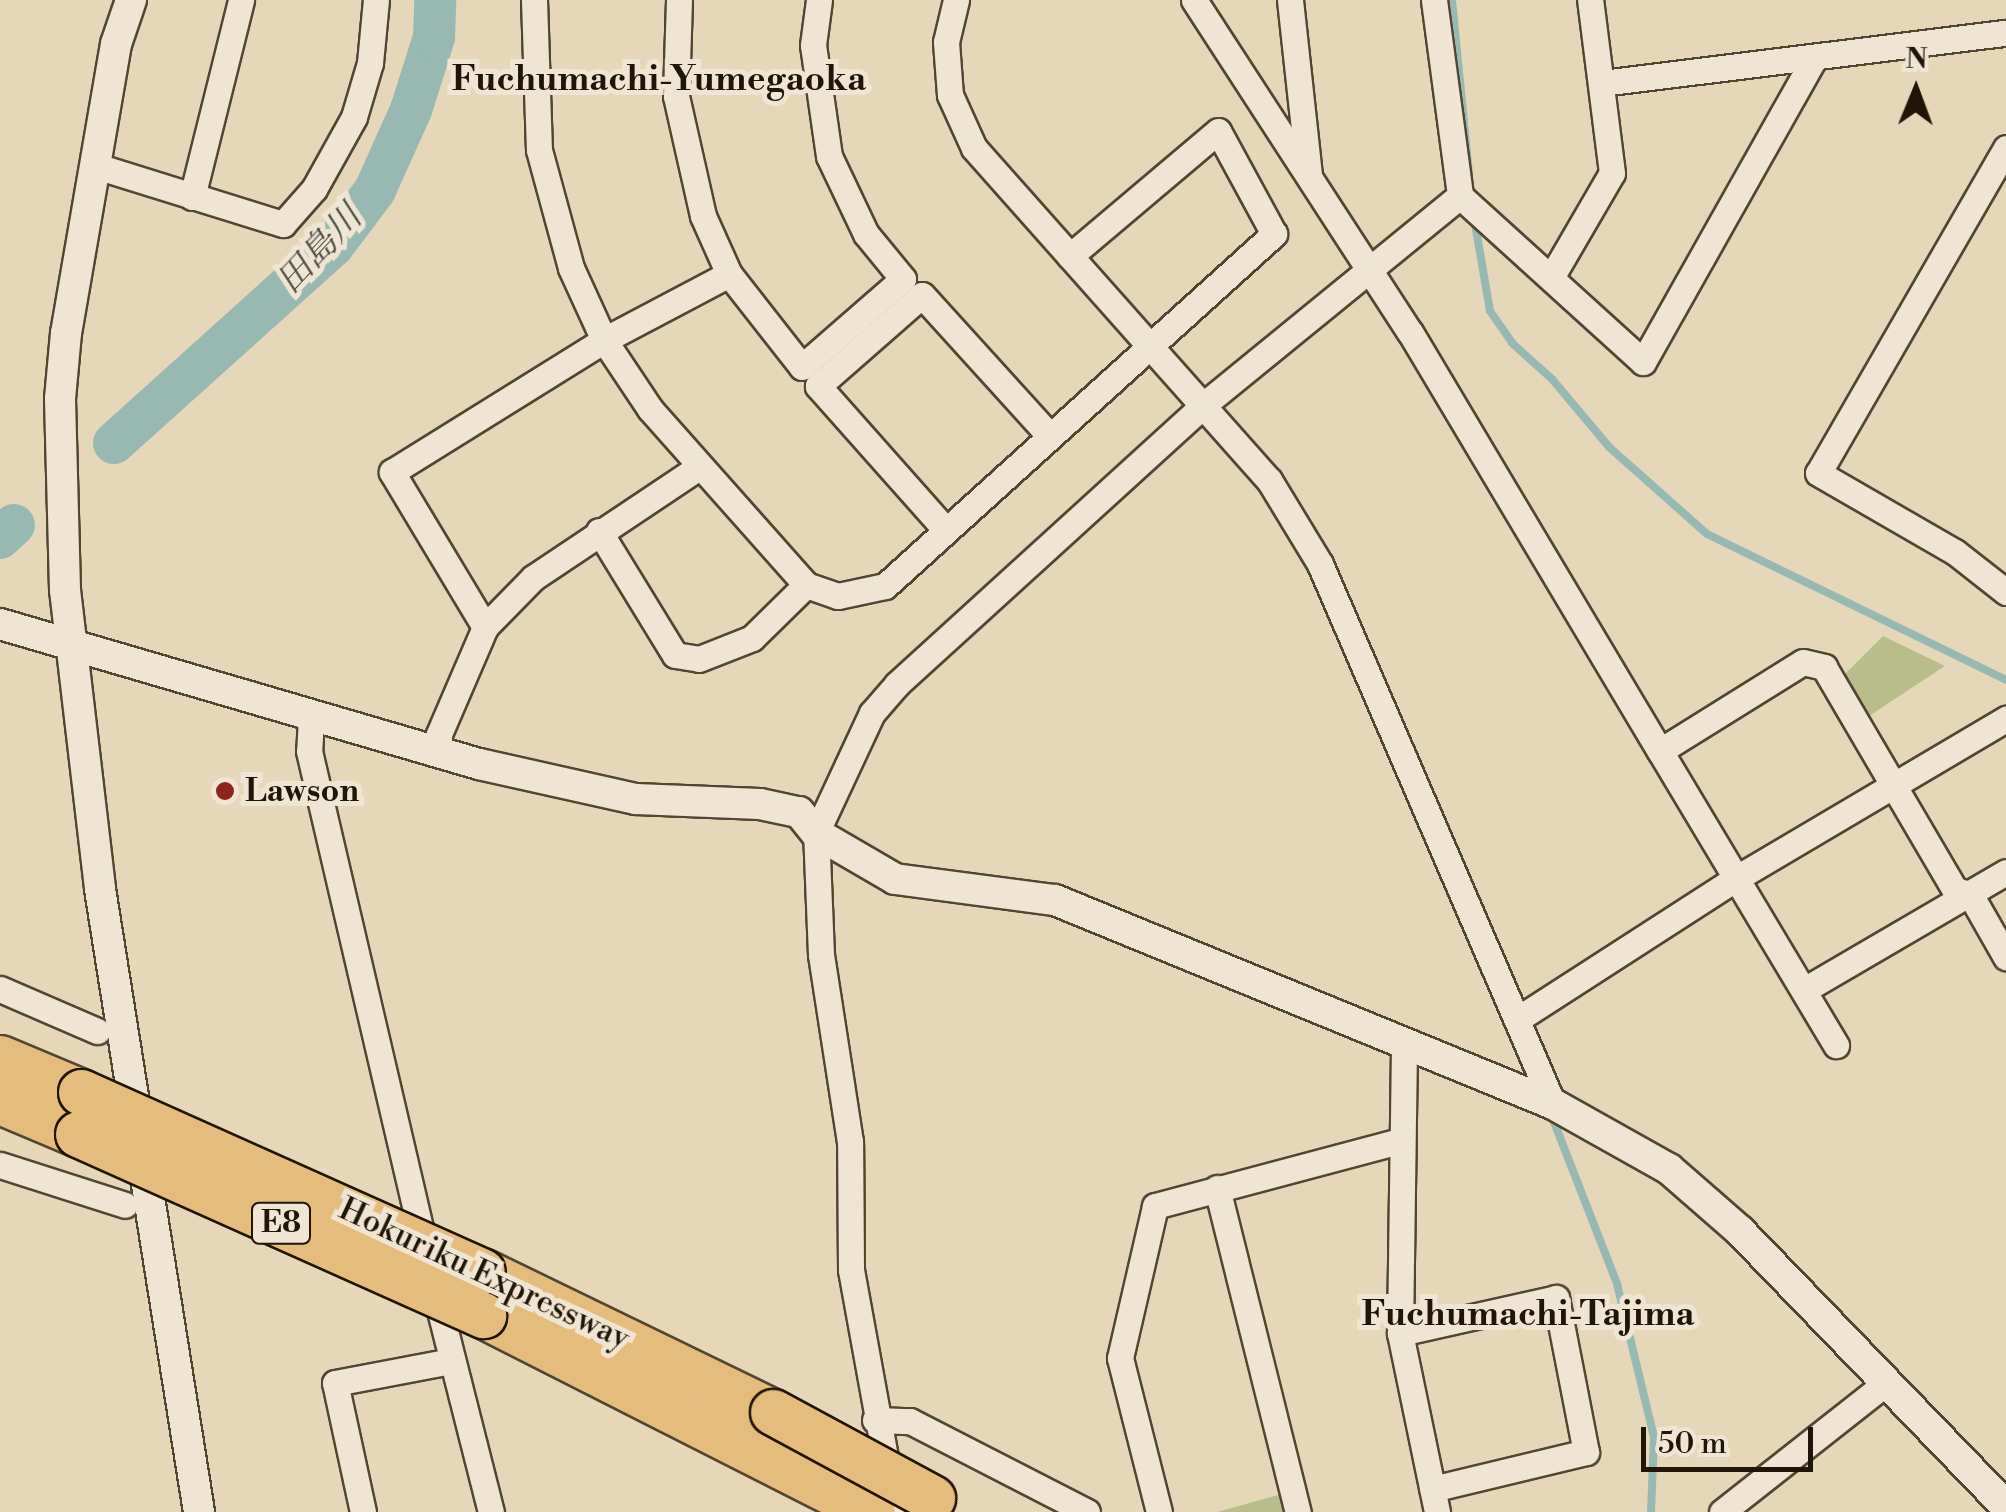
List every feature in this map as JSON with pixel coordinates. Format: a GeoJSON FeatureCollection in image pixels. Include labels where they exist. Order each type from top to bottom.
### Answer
{"type":"FeatureCollection","features":[{"type":"Feature","properties":{"kind":"highway","name":"Hokuriku Expressway"},"geometry":{"type":"LineString","coordinates":[[0,1058],[79,1113],[483,1293],[773,1412],[928,1507]]}},
{"type":"Feature","properties":{"kind":"highway","name":"Hokuriku Expressway"},"geometry":{"type":"LineString","coordinates":[[0,1101],[79,1113]]}},
{"type":"Feature","properties":{"kind":"highway","name":"Hokuriku Expressway"},"geometry":{"type":"LineString","coordinates":[[483,1293],[872,1512]]}},
{"type":"Feature","properties":{"kind":"street"},"geometry":{"type":"LineString","coordinates":[[130,0],[93,164],[60,399],[68,646],[100,888],[200,1512]]}},
{"type":"Feature","properties":{"kind":"street"},"geometry":{"type":"LineString","coordinates":[[192,197],[241,0]]}},
{"type":"Feature","properties":{"kind":"street"},"geometry":{"type":"LineString","coordinates":[[93,164],[283,224],[314,189],[354,117],[370,63],[376,0]]}},
{"type":"Feature","properties":{"kind":"street"},"geometry":{"type":"LineString","coordinates":[[534,0],[539,150],[571,268],[604,340],[699,467],[806,585],[838,596],[885,586],[944,528],[1274,234],[1218,131],[1070,256]]}},
{"type":"Feature","properties":{"kind":"street"},"geometry":{"type":"LineString","coordinates":[[678,0],[674,44],[684,154],[729,274],[802,367],[902,278],[866,234],[829,156],[813,45],[819,0]]}},
{"type":"Feature","properties":{"kind":"street"},"geometry":{"type":"LineString","coordinates":[[1194,0],[1366,268],[1836,1045]]}},
{"type":"Feature","properties":{"kind":"street"},"geometry":{"type":"LineString","coordinates":[[1290,0],[1310,178]]}},
{"type":"Feature","properties":{"kind":"street"},"geometry":{"type":"LineString","coordinates":[[1434,0],[1460,196],[1643,362],[1812,60]]}},
{"type":"Feature","properties":{"kind":"street"},"geometry":{"type":"LineString","coordinates":[[1552,276],[1612,174],[1590,0]]}},
{"type":"Feature","properties":{"kind":"street"},"geometry":{"type":"LineString","coordinates":[[952,1],[946,42],[950,95],[974,148],[1269,480],[1320,564],[1521,1018],[1553,1104]]}},
{"type":"Feature","properties":{"kind":"street"},"geometry":{"type":"LineString","coordinates":[[1602,84],[2006,33]]}},
{"type":"Feature","properties":{"kind":"street"},"geometry":{"type":"LineString","coordinates":[[2006,148],[1818,473],[1956,552],[2006,592]]}},
{"type":"Feature","properties":{"kind":"street"},"geometry":{"type":"LineString","coordinates":[[928,1507],[875,1420],[851,1270],[850,1142],[821,955],[816,833],[872,713],[897,684],[1201,407],[1366,268],[1391,255],[1460,196]]}},
{"type":"Feature","properties":{"kind":"street"},"geometry":{"type":"LineString","coordinates":[[485,627],[392,472],[604,340],[729,274]]}},
{"type":"Feature","properties":{"kind":"street"},"geometry":{"type":"LineString","coordinates":[[944,528],[818,386],[922,295],[1049,434]]}},
{"type":"Feature","properties":{"kind":"street"},"geometry":{"type":"LineString","coordinates":[[439,752],[439,734],[485,627],[533,578],[699,467]]}},
{"type":"Feature","properties":{"kind":"street"},"geometry":{"type":"LineString","coordinates":[[598,531],[675,655],[699,659],[752,638],[806,585]]}},
{"type":"Feature","properties":{"kind":"street"},"geometry":{"type":"LineString","coordinates":[[0,624],[310,717],[636,799],[799,812],[816,833],[895,879],[1055,900],[1404,1047],[1553,1104],[1668,1169],[1740,1231],[2006,1506]]}},
{"type":"Feature","properties":{"kind":"street"},"geometry":{"type":"LineString","coordinates":[[1660,751],[1802,662],[1824,667],[1955,890],[1970,894],[2006,957]]}},
{"type":"Feature","properties":{"kind":"street"},"geometry":{"type":"LineString","coordinates":[[310,717],[309,751],[451,1361],[491,1512]]}},
{"type":"Feature","properties":{"kind":"street"},"geometry":{"type":"LineString","coordinates":[[1521,1018],[1735,879],[2006,719]]}},
{"type":"Feature","properties":{"kind":"street"},"geometry":{"type":"LineString","coordinates":[[1804,990],[2006,872]]}},
{"type":"Feature","properties":{"kind":"street"},"geometry":{"type":"LineString","coordinates":[[0,989],[97,1030]]}},
{"type":"Feature","properties":{"kind":"street"},"geometry":{"type":"LineString","coordinates":[[1400,1333],[1556,1298],[1586,1452],[1435,1500],[1400,1333],[1399,1141],[1404,1047]]}},
{"type":"Feature","properties":{"kind":"street"},"geometry":{"type":"LineString","coordinates":[[1159,1512],[1120,1358],[1155,1206],[1399,1141]]}},
{"type":"Feature","properties":{"kind":"street"},"geometry":{"type":"LineString","coordinates":[[0,1165],[125,1205]]}},
{"type":"Feature","properties":{"kind":"street"},"geometry":{"type":"LineString","coordinates":[[1218,1188],[1298,1512]]}},
{"type":"Feature","properties":{"kind":"street"},"geometry":{"type":"LineString","coordinates":[[363,1512],[335,1383],[451,1361]]}},
{"type":"Feature","properties":{"kind":"street"},"geometry":{"type":"LineString","coordinates":[[1722,1512],[1886,1383]]}},
{"type":"Feature","properties":{"kind":"street"},"geometry":{"type":"LineString","coordinates":[[875,1420],[910,1421],[1087,1512]]}},
{"type":"Feature","properties":{"kind":"green space"},"geometry":{"type":"Polygon","coordinates":[[[1883,636],[1945,666],[1866,718],[1842,677],[1883,636]]]}},
{"type":"Feature","properties":{"kind":"green space"},"geometry":{"type":"Polygon","coordinates":[[[1282,1494],[1286,1512],[1217,1512],[1282,1494]]]}},
{"type":"Feature","properties":{"kind":"waterway","name":"田島川"},"geometry":{"type":"LineString","coordinates":[[114,443],[333,246],[375,190],[411,110],[434,37],[435,0]]}},
{"type":"Feature","properties":{"kind":"waterway"},"geometry":{"type":"LineString","coordinates":[[1452,0],[1469,174]]}},
{"type":"Feature","properties":{"kind":"waterway"},"geometry":{"type":"LineString","coordinates":[[1474,218],[1490,311],[1512,343],[1552,379],[1609,447],[1707,534],[2006,680]]}},
{"type":"Feature","properties":{"kind":"waterway","name":"田島川"},"geometry":{"type":"LineString","coordinates":[[0,538],[14,525]]}},
{"type":"Feature","properties":{"kind":"waterway"},"geometry":{"type":"LineString","coordinates":[[1554,1122],[1617,1284],[1654,1437],[1651,1512]]}},
{"type":"Feature","properties":{"kind":"place","name":"Lawson"},"geometry":{"type":"Point","coordinates":[225,791]}},
{"type":"Feature","properties":{"kind":"district","name":"Fuchumachi-Yumegaoka"},"geometry":{"type":"Point","coordinates":[659,80]}},
{"type":"Feature","properties":{"kind":"district","name":"Fuchumachi-Tajima"},"geometry":{"type":"Point","coordinates":[1528,1315]}}]}
